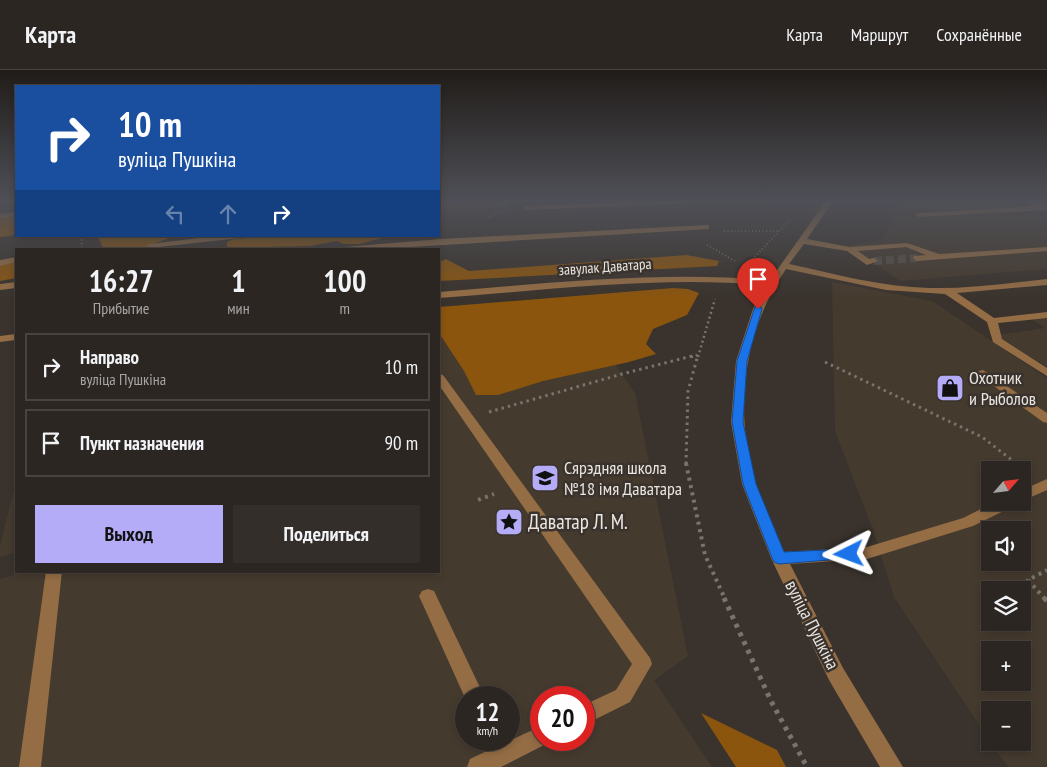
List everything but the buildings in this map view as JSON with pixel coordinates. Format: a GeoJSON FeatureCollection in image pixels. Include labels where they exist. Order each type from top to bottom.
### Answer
{"type":"FeatureCollection","features":[{"type":"Feature","properties":{"kind":"street"},"geometry":{"type":"LineString","coordinates":[[355,248],[404,243],[572,234]]}},
{"type":"Feature","properties":{"kind":"street","name":"вуліца Пушкіна"},"geometry":{"type":"LineString","coordinates":[[808,234],[772,283],[758,309],[742,361],[737,422],[749,484],[779,558],[836,674],[892,767]]}},
{"type":"Feature","properties":{"kind":"street"},"geometry":{"type":"LineString","coordinates":[[150,246],[231,237]]}},
{"type":"Feature","properties":{"kind":"street"},"geometry":{"type":"LineString","coordinates":[[803,241],[850,249],[907,245],[937,256]]}},
{"type":"Feature","properties":{"kind":"street"},"geometry":{"type":"LineString","coordinates":[[850,249],[867,262],[874,261]]}},
{"type":"Feature","properties":{"kind":"street"},"geometry":{"type":"LineString","coordinates":[[917,258],[1047,249]]}},
{"type":"Feature","properties":{"kind":"street"},"geometry":{"type":"LineString","coordinates":[[0,263],[15,260]]}},
{"type":"Feature","properties":{"kind":"street"},"geometry":{"type":"LineString","coordinates":[[785,266],[860,282],[911,290],[947,291],[1047,282]]}},
{"type":"Feature","properties":{"kind":"street","name":"завулак Даватара"},"geometry":{"type":"LineString","coordinates":[[440,295],[680,277],[729,278],[772,283]]}},
{"type":"Feature","properties":{"kind":"street"},"geometry":{"type":"LineString","coordinates":[[0,287],[15,285]]}},
{"type":"Feature","properties":{"kind":"street"},"geometry":{"type":"LineString","coordinates":[[947,291],[992,321],[1047,315]]}},
{"type":"Feature","properties":{"kind":"street"},"geometry":{"type":"LineString","coordinates":[[992,321],[997,340],[1047,373]]}},
{"type":"Feature","properties":{"kind":"street"},"geometry":{"type":"LineString","coordinates":[[0,339],[15,337]]}},
{"type":"Feature","properties":{"kind":"street"},"geometry":{"type":"LineString","coordinates":[[983,373],[1047,419]]}},
{"type":"Feature","properties":{"kind":"street"},"geometry":{"type":"LineString","coordinates":[[440,378],[643,664],[623,696],[595,710]]}},
{"type":"Feature","properties":{"kind":"street"},"geometry":{"type":"LineString","coordinates":[[1031,492],[1045,485]]}},
{"type":"Feature","properties":{"kind":"street"},"geometry":{"type":"LineString","coordinates":[[779,558],[867,553],[968,522],[991,511]]}},
{"type":"Feature","properties":{"kind":"street"},"geometry":{"type":"LineString","coordinates":[[30,767],[54,573]]}},
{"type":"Feature","properties":{"kind":"street"},"geometry":{"type":"LineString","coordinates":[[428,596],[470,686]]}},
{"type":"Feature","properties":{"kind":"street"},"geometry":{"type":"LineString","coordinates":[[478,767],[496,751]]}},
{"type":"Feature","properties":{"kind":"path"},"geometry":{"type":"LineString","coordinates":[[701,242],[735,261]]}},
{"type":"Feature","properties":{"kind":"path"},"geometry":{"type":"LineString","coordinates":[[471,422],[488,413],[622,374],[698,355]]}},
{"type":"Feature","properties":{"kind":"path"},"geometry":{"type":"LineString","coordinates":[[825,362],[982,437],[1045,485]]}},
{"type":"Feature","properties":{"kind":"path"},"geometry":{"type":"LineString","coordinates":[[1047,570],[1028,580],[1047,601]]}},
{"type":"Feature","properties":{"kind":"shaded area"},"geometry":{"type":"Polygon","coordinates":[[[0,234],[15,234],[15,235],[0,237],[0,234]]]}},
{"type":"Feature","properties":{"kind":"shaded area"},"geometry":{"type":"Polygon","coordinates":[[[885,234],[1047,234],[1047,269],[900,281],[848,245],[882,240],[885,234]]]}},
{"type":"Feature","properties":{"kind":"shaded area"},"geometry":{"type":"Polygon","coordinates":[[[98,237],[171,237],[144,248],[103,248],[98,237]]]}},
{"type":"Feature","properties":{"kind":"shaded area"},"geometry":{"type":"Polygon","coordinates":[[[261,237],[385,237],[360,244],[344,244],[336,241],[310,246],[227,248],[227,242],[234,239],[261,237]]]}},
{"type":"Feature","properties":{"kind":"shaded area"},"geometry":{"type":"Polygon","coordinates":[[[687,255],[719,261],[717,266],[440,281],[440,262],[446,259],[469,271],[687,255]]]}},
{"type":"Feature","properties":{"kind":"shaded area"},"geometry":{"type":"Polygon","coordinates":[[[15,261],[15,278],[0,281],[0,264],[15,261]]]}},
{"type":"Feature","properties":{"kind":"shaded area"},"geometry":{"type":"Polygon","coordinates":[[[832,282],[932,301],[1047,378],[1047,767],[1008,767],[997,751],[1031,751],[1031,701],[981,701],[981,728],[894,597],[873,530],[835,431],[832,282]]]}},
{"type":"Feature","properties":{"kind":"shaded area"},"geometry":{"type":"Polygon","coordinates":[[[673,288],[688,289],[699,293],[687,315],[653,329],[646,344],[656,354],[629,362],[543,381],[498,395],[476,395],[464,371],[440,335],[440,307],[673,288]]]}},
{"type":"Feature","properties":{"kind":"shaded area","name":"Сярэдняя школа №18 імя Даватара"},"geometry":{"type":"Polygon","coordinates":[[[572,302],[635,393],[688,656],[654,680],[712,767],[0,767],[0,579],[14,575],[15,568],[15,573],[440,573],[440,315],[572,302]]]}},
{"type":"Feature","properties":{"kind":"shaded area"},"geometry":{"type":"Polygon","coordinates":[[[1047,317],[1047,367],[997,335],[1045,328],[1031,319],[1047,317]]]}},
{"type":"Feature","properties":{"kind":"shaded area"},"geometry":{"type":"Polygon","coordinates":[[[15,485],[15,552],[0,557],[0,545],[15,485]]]}},
{"type":"Feature","properties":{"kind":"shaded area"},"geometry":{"type":"Polygon","coordinates":[[[701,713],[777,750],[786,767],[736,767],[701,713]]]}},
{"type":"Feature","properties":{"kind":"tunnel"},"geometry":{"type":"LineString","coordinates":[[874,261],[917,258]]}},
{"type":"Feature","properties":{"kind":"place","name":"Охотник и Рыболов"},"geometry":{"type":"Point","coordinates":[950,388]}},
{"type":"Feature","properties":{"kind":"place","name":"Сярэдняя школа №18 імя Даватара"},"geometry":{"type":"Point","coordinates":[545,478]}},
{"type":"Feature","properties":{"kind":"place","name":"Даватар Л. М."},"geometry":{"type":"Point","coordinates":[509,522]}},
{"type":"Feature","properties":{"kind":"route"},"geometry":{"type":"LineString","coordinates":[[758,309],[742,361],[737,422],[749,484],[779,558],[849,554]]}}]}
